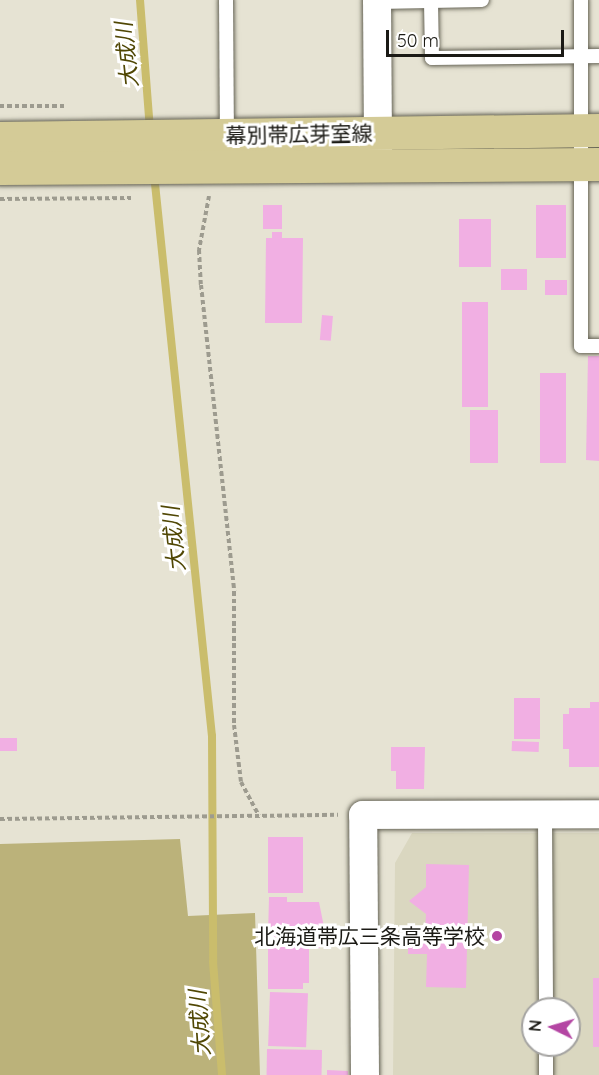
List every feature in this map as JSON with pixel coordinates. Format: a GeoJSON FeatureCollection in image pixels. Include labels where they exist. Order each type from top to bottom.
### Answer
{"type":"FeatureCollection","features":[{"type":"Feature","properties":{"kind":"main road","name":"幕別帯広芽室線"},"geometry":{"type":"LineString","coordinates":[[0,168],[124,167],[183,151],[227,135],[590,130]]}},
{"type":"Feature","properties":{"kind":"main road","name":"幕別帯広芽室線"},"geometry":{"type":"LineString","coordinates":[[0,138],[124,167]]}},
{"type":"Feature","properties":{"kind":"main road","name":"幕別帯広芽室線"},"geometry":{"type":"LineString","coordinates":[[183,151],[378,165],[590,164]]}},
{"type":"Feature","properties":{"kind":"street"},"geometry":{"type":"LineString","coordinates":[[376,1],[378,165]]}},
{"type":"Feature","properties":{"kind":"street"},"geometry":{"type":"LineString","coordinates":[[365,1075],[363,815],[599,814]]}},
{"type":"Feature","properties":{"kind":"lane"},"geometry":{"type":"LineString","coordinates":[[226,0],[227,135]]}},
{"type":"Feature","properties":{"kind":"lane"},"geometry":{"type":"LineString","coordinates":[[376,1],[482,0]]}},
{"type":"Feature","properties":{"kind":"lane"},"geometry":{"type":"LineString","coordinates":[[581,0],[581,56],[590,130],[581,346],[599,346]]}},
{"type":"Feature","properties":{"kind":"lane"},"geometry":{"type":"LineString","coordinates":[[431,1],[432,58],[599,56]]}},
{"type":"Feature","properties":{"kind":"lane"},"geometry":{"type":"LineString","coordinates":[[545,815],[546,997]]}},
{"type":"Feature","properties":{"kind":"lane"},"geometry":{"type":"LineString","coordinates":[[546,1057],[546,1075]]}},
{"type":"Feature","properties":{"kind":"path"},"geometry":{"type":"LineString","coordinates":[[0,106],[77,106]]}},
{"type":"Feature","properties":{"kind":"path"},"geometry":{"type":"LineString","coordinates":[[0,200],[124,167]]}},
{"type":"Feature","properties":{"kind":"path"},"geometry":{"type":"LineString","coordinates":[[209,196],[199,250],[234,591],[234,725],[241,782],[259,816]]}},
{"type":"Feature","properties":{"kind":"path"},"geometry":{"type":"LineString","coordinates":[[0,819],[363,815]]}},
{"type":"Feature","properties":{"kind":"shaded area","name":"北海道帯広三条高等学校"},"geometry":{"type":"Polygon","coordinates":[[[412,833],[599,833],[599,1075],[393,1075],[395,863],[412,833]]]}},
{"type":"Feature","properties":{"kind":"shaded area"},"geometry":{"type":"Polygon","coordinates":[[[180,839],[188,916],[255,913],[260,1075],[0,1075],[0,844],[180,839]]]}},
{"type":"Feature","properties":{"kind":"building"},"geometry":{"type":"Polygon","coordinates":[[[263,205],[282,205],[282,229],[263,229],[263,205]]]}},
{"type":"Feature","properties":{"kind":"building"},"geometry":{"type":"Polygon","coordinates":[[[536,205],[566,205],[566,258],[536,258],[536,205]]]}},
{"type":"Feature","properties":{"kind":"building"},"geometry":{"type":"Polygon","coordinates":[[[459,219],[491,219],[491,267],[459,267],[459,219]]]}},
{"type":"Feature","properties":{"kind":"building"},"geometry":{"type":"Polygon","coordinates":[[[272,232],[282,232],[282,238],[303,238],[302,323],[265,323],[266,238],[272,238],[272,232]]]}},
{"type":"Feature","properties":{"kind":"building"},"geometry":{"type":"Polygon","coordinates":[[[501,269],[527,269],[527,290],[501,290],[501,269]]]}},
{"type":"Feature","properties":{"kind":"building"},"geometry":{"type":"Polygon","coordinates":[[[545,280],[567,280],[567,295],[545,295],[545,280]]]}},
{"type":"Feature","properties":{"kind":"building"},"geometry":{"type":"Polygon","coordinates":[[[462,302],[488,302],[488,407],[462,407],[462,302]]]}},
{"type":"Feature","properties":{"kind":"building"},"geometry":{"type":"Polygon","coordinates":[[[322,315],[333,316],[331,341],[320,340],[322,315]]]}},
{"type":"Feature","properties":{"kind":"building"},"geometry":{"type":"Polygon","coordinates":[[[588,356],[599,356],[599,461],[586,460],[588,356]]]}},
{"type":"Feature","properties":{"kind":"building"},"geometry":{"type":"Polygon","coordinates":[[[540,373],[566,373],[566,463],[540,463],[540,373]]]}},
{"type":"Feature","properties":{"kind":"building"},"geometry":{"type":"Polygon","coordinates":[[[470,410],[498,410],[498,463],[470,463],[470,410]]]}},
{"type":"Feature","properties":{"kind":"building"},"geometry":{"type":"Polygon","coordinates":[[[514,698],[540,698],[540,739],[514,739],[514,698]]]}},
{"type":"Feature","properties":{"kind":"building"},"geometry":{"type":"Polygon","coordinates":[[[590,702],[599,702],[599,767],[569,767],[569,749],[563,749],[563,714],[569,714],[569,708],[590,708],[590,702]]]}},
{"type":"Feature","properties":{"kind":"building"},"geometry":{"type":"Polygon","coordinates":[[[0,738],[17,738],[17,751],[0,751],[0,738]]]}},
{"type":"Feature","properties":{"kind":"building"},"geometry":{"type":"Polygon","coordinates":[[[512,741],[539,742],[539,752],[512,751],[512,741]]]}},
{"type":"Feature","properties":{"kind":"building"},"geometry":{"type":"Polygon","coordinates":[[[391,747],[425,747],[424,789],[396,789],[396,771],[391,771],[391,747]]]}},
{"type":"Feature","properties":{"kind":"building"},"geometry":{"type":"Polygon","coordinates":[[[268,837],[303,837],[303,893],[268,893],[268,837]]]}},
{"type":"Feature","properties":{"kind":"building"},"geometry":{"type":"Polygon","coordinates":[[[426,864],[469,865],[466,988],[426,987],[427,954],[408,954],[408,933],[425,933],[426,914],[409,901],[426,887],[426,864]]]}},
{"type":"Feature","properties":{"kind":"building"},"geometry":{"type":"Polygon","coordinates":[[[269,897],[287,897],[287,902],[319,902],[324,927],[319,927],[319,937],[268,937],[269,897]]]}},
{"type":"Feature","properties":{"kind":"building"},"geometry":{"type":"Polygon","coordinates":[[[268,941],[320,941],[320,948],[309,948],[309,983],[303,983],[303,989],[268,989],[268,941]]]}},
{"type":"Feature","properties":{"kind":"building"},"geometry":{"type":"Polygon","coordinates":[[[593,978],[599,978],[599,1047],[593,1047],[593,978]]]}},
{"type":"Feature","properties":{"kind":"building"},"geometry":{"type":"Polygon","coordinates":[[[270,992],[308,993],[306,1047],[268,1046],[270,992]]]}},
{"type":"Feature","properties":{"kind":"building"},"geometry":{"type":"Polygon","coordinates":[[[267,1049],[322,1050],[322,1075],[267,1075],[267,1049]]]}},
{"type":"Feature","properties":{"kind":"building"},"geometry":{"type":"Polygon","coordinates":[[[327,1070],[348,1071],[348,1075],[327,1075],[327,1070]]]}},
{"type":"Feature","properties":{"kind":"waterway","name":"大成川"},"geometry":{"type":"LineString","coordinates":[[140,0],[150,129]]}},
{"type":"Feature","properties":{"kind":"waterway","name":"大成川"},"geometry":{"type":"LineString","coordinates":[[154,174],[212,736],[213,962],[222,1075]]}},
{"type":"Feature","properties":{"kind":"place","name":"北海道帯広三条高等学校"},"geometry":{"type":"Point","coordinates":[497,936]}}]}
